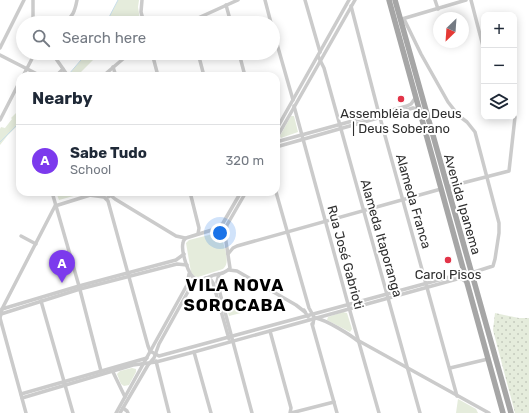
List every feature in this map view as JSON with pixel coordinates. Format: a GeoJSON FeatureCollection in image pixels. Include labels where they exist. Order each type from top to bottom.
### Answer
{"type":"FeatureCollection","features":[{"type":"Feature","properties":{"kind":"main road","name":"Avenida Ipanema"},"geometry":{"type":"LineString","coordinates":[[390,0],[420,111],[471,273],[512,413]]}},
{"type":"Feature","properties":{"kind":"main road","name":"Avenida Ipanema"},"geometry":{"type":"LineString","coordinates":[[396,0],[403,19],[463,267],[503,413]]}},
{"type":"Feature","properties":{"kind":"main road"},"geometry":{"type":"LineString","coordinates":[[499,413],[501,407]]}},
{"type":"Feature","properties":{"kind":"street"},"geometry":{"type":"LineString","coordinates":[[0,48],[24,0]]}},
{"type":"Feature","properties":{"kind":"street"},"geometry":{"type":"LineString","coordinates":[[33,0],[33,16]]}},
{"type":"Feature","properties":{"kind":"street"},"geometry":{"type":"LineString","coordinates":[[72,16],[75,10],[76,0]]}},
{"type":"Feature","properties":{"kind":"street"},"geometry":{"type":"LineString","coordinates":[[142,16],[141,1],[145,0]]}},
{"type":"Feature","properties":{"kind":"street"},"geometry":{"type":"LineString","coordinates":[[203,16],[238,0]]}},
{"type":"Feature","properties":{"kind":"street"},"geometry":{"type":"LineString","coordinates":[[265,0],[269,16]]}},
{"type":"Feature","properties":{"kind":"street","name":"Alameda Itaporanga"},"geometry":{"type":"LineString","coordinates":[[305,0],[420,413]]}},
{"type":"Feature","properties":{"kind":"street"},"geometry":{"type":"LineString","coordinates":[[280,133],[316,68],[324,45],[349,0]]}},
{"type":"Feature","properties":{"kind":"street"},"geometry":{"type":"LineString","coordinates":[[280,123],[354,0]]}},
{"type":"Feature","properties":{"kind":"street"},"geometry":{"type":"LineString","coordinates":[[435,0],[438,9]]}},
{"type":"Feature","properties":{"kind":"street"},"geometry":{"type":"LineString","coordinates":[[466,0],[403,19],[448,102],[475,132],[498,223],[499,233],[495,259],[492,266],[471,273]]}},
{"type":"Feature","properties":{"kind":"street"},"geometry":{"type":"LineString","coordinates":[[471,0],[483,48]]}},
{"type":"Feature","properties":{"kind":"street"},"geometry":{"type":"LineString","coordinates":[[226,5],[229,16]]}},
{"type":"Feature","properties":{"kind":"street","name":"Alameda Franca"},"geometry":{"type":"LineString","coordinates":[[351,6],[379,116],[428,287],[457,396]]}},
{"type":"Feature","properties":{"kind":"street"},"geometry":{"type":"LineString","coordinates":[[345,17],[348,16],[354,20]]}},
{"type":"Feature","properties":{"kind":"street"},"geometry":{"type":"LineString","coordinates":[[317,43],[321,46],[324,45]]}},
{"type":"Feature","properties":{"kind":"street"},"geometry":{"type":"LineString","coordinates":[[411,56],[421,54]]}},
{"type":"Feature","properties":{"kind":"street"},"geometry":{"type":"LineString","coordinates":[[0,55],[32,72]]}},
{"type":"Feature","properties":{"kind":"street"},"geometry":{"type":"LineString","coordinates":[[280,55],[293,100]]}},
{"type":"Feature","properties":{"kind":"street"},"geometry":{"type":"LineString","coordinates":[[25,72],[31,60]]}},
{"type":"Feature","properties":{"kind":"street"},"geometry":{"type":"LineString","coordinates":[[57,60],[64,70],[61,72]]}},
{"type":"Feature","properties":{"kind":"street"},"geometry":{"type":"LineString","coordinates":[[108,72],[122,60]]}},
{"type":"Feature","properties":{"kind":"street"},"geometry":{"type":"LineString","coordinates":[[154,60],[157,72]]}},
{"type":"Feature","properties":{"kind":"street"},"geometry":{"type":"LineString","coordinates":[[200,60],[203,72]]}},
{"type":"Feature","properties":{"kind":"street"},"geometry":{"type":"LineString","coordinates":[[241,60],[244,72]]}},
{"type":"Feature","properties":{"kind":"street"},"geometry":{"type":"LineString","coordinates":[[114,67],[115,72]]}},
{"type":"Feature","properties":{"kind":"street"},"geometry":{"type":"LineString","coordinates":[[316,68],[324,68]]}},
{"type":"Feature","properties":{"kind":"street"},"geometry":{"type":"LineString","coordinates":[[0,120],[16,89]]}},
{"type":"Feature","properties":{"kind":"street"},"geometry":{"type":"LineString","coordinates":[[290,90],[294,94],[298,92]]}},
{"type":"Feature","properties":{"kind":"street"},"geometry":{"type":"LineString","coordinates":[[379,116],[411,104],[416,97]]}},
{"type":"Feature","properties":{"kind":"street","name":"Rua José Gabrioti"},"geometry":{"type":"LineString","coordinates":[[294,106],[348,306],[379,413]]}},
{"type":"Feature","properties":{"kind":"street"},"geometry":{"type":"LineString","coordinates":[[280,145],[302,137],[379,116],[414,108],[420,111]]}},
{"type":"Feature","properties":{"kind":"street"},"geometry":{"type":"LineString","coordinates":[[228,254],[237,246],[509,171],[515,120]]}},
{"type":"Feature","properties":{"kind":"street"},"geometry":{"type":"LineString","coordinates":[[280,140],[302,137]]}},
{"type":"Feature","properties":{"kind":"street"},"geometry":{"type":"LineString","coordinates":[[53,196],[101,371]]}},
{"type":"Feature","properties":{"kind":"street"},"geometry":{"type":"LineString","coordinates":[[26,413],[0,318],[1,312],[55,206],[86,196]]}},
{"type":"Feature","properties":{"kind":"street"},"geometry":{"type":"LineString","coordinates":[[108,196],[108,201],[150,351],[160,356],[270,331],[307,317]]}},
{"type":"Feature","properties":{"kind":"street"},"geometry":{"type":"LineString","coordinates":[[110,196],[180,238],[186,238],[215,229],[223,223],[239,196]]}},
{"type":"Feature","properties":{"kind":"street"},"geometry":{"type":"LineString","coordinates":[[191,196],[199,228],[198,234]]}},
{"type":"Feature","properties":{"kind":"street"},"geometry":{"type":"LineString","coordinates":[[228,270],[230,265],[225,235],[227,226],[244,196]]}},
{"type":"Feature","properties":{"kind":"street"},"geometry":{"type":"LineString","coordinates":[[277,196],[308,304],[314,317],[313,324],[338,413]]}},
{"type":"Feature","properties":{"kind":"street"},"geometry":{"type":"LineString","coordinates":[[50,217],[54,214],[58,216]]}},
{"type":"Feature","properties":{"kind":"street"},"geometry":{"type":"LineString","coordinates":[[215,229],[221,230],[225,235]]}},
{"type":"Feature","properties":{"kind":"street"},"geometry":{"type":"LineString","coordinates":[[21,236],[36,244]]}},
{"type":"Feature","properties":{"kind":"street"},"geometry":{"type":"LineString","coordinates":[[116,413],[187,285],[189,274],[182,244],[183,240],[186,238]]}},
{"type":"Feature","properties":{"kind":"street"},"geometry":{"type":"LineString","coordinates":[[226,241],[230,245],[237,246]]}},
{"type":"Feature","properties":{"kind":"street"},"geometry":{"type":"LineString","coordinates":[[1,312],[79,287],[176,260],[184,254]]}},
{"type":"Feature","properties":{"kind":"street"},"geometry":{"type":"LineString","coordinates":[[129,274],[178,264],[187,265]]}},
{"type":"Feature","properties":{"kind":"street"},"geometry":{"type":"LineString","coordinates":[[21,394],[194,352],[231,339],[307,317],[314,317],[387,293],[457,275],[461,272],[463,267]]}},
{"type":"Feature","properties":{"kind":"street"},"geometry":{"type":"LineString","coordinates":[[120,413],[151,362],[159,344],[190,288],[198,280],[228,270],[233,270],[300,307],[304,310],[307,317],[313,324]]}},
{"type":"Feature","properties":{"kind":"street"},"geometry":{"type":"LineString","coordinates":[[189,274],[198,280]]}},
{"type":"Feature","properties":{"kind":"street"},"geometry":{"type":"LineString","coordinates":[[219,274],[217,282],[233,347],[252,413]]}},
{"type":"Feature","properties":{"kind":"street"},"geometry":{"type":"LineString","coordinates":[[206,278],[211,280],[213,283],[231,339]]}},
{"type":"Feature","properties":{"kind":"street"},"geometry":{"type":"LineString","coordinates":[[348,306],[388,298],[457,279],[462,279],[468,284]]}},
{"type":"Feature","properties":{"kind":"street"},"geometry":{"type":"LineString","coordinates":[[8,299],[11,303],[16,305]]}},
{"type":"Feature","properties":{"kind":"street"},"geometry":{"type":"LineString","coordinates":[[1,312],[16,305],[40,300]]}},
{"type":"Feature","properties":{"kind":"street"},"geometry":{"type":"LineString","coordinates":[[40,300],[73,413]]}},
{"type":"Feature","properties":{"kind":"street"},"geometry":{"type":"LineString","coordinates":[[300,307],[304,308],[308,304]]}},
{"type":"Feature","properties":{"kind":"street"},"geometry":{"type":"LineString","coordinates":[[314,317],[323,320],[489,413]]}},
{"type":"Feature","properties":{"kind":"street"},"geometry":{"type":"LineString","coordinates":[[270,331],[291,408],[291,413],[334,402]]}},
{"type":"Feature","properties":{"kind":"street"},"geometry":{"type":"LineString","coordinates":[[349,335],[354,334],[356,331]]}},
{"type":"Feature","properties":{"kind":"street"},"geometry":{"type":"LineString","coordinates":[[146,340],[152,342],[156,341]]}},
{"type":"Feature","properties":{"kind":"street"},"geometry":{"type":"LineString","coordinates":[[194,352],[211,413]]}},
{"type":"Feature","properties":{"kind":"street"},"geometry":{"type":"LineString","coordinates":[[155,354],[169,413]]}},
{"type":"Feature","properties":{"kind":"street"},"geometry":{"type":"LineString","coordinates":[[146,358],[151,362]]}},
{"type":"Feature","properties":{"kind":"street"},"geometry":{"type":"LineString","coordinates":[[22,398],[101,371],[146,358]]}},
{"type":"Feature","properties":{"kind":"street"},"geometry":{"type":"LineString","coordinates":[[399,363],[403,363],[405,359]]}},
{"type":"Feature","properties":{"kind":"street"},"geometry":{"type":"LineString","coordinates":[[450,368],[488,359]]}},
{"type":"Feature","properties":{"kind":"street"},"geometry":{"type":"LineString","coordinates":[[133,366],[136,366],[139,371]]}},
{"type":"Feature","properties":{"kind":"street"},"geometry":{"type":"LineString","coordinates":[[113,372],[125,397]]}},
{"type":"Feature","properties":{"kind":"street"},"geometry":{"type":"LineString","coordinates":[[410,379],[415,375],[423,376]]}},
{"type":"Feature","properties":{"kind":"street"},"geometry":{"type":"LineString","coordinates":[[119,385],[126,389],[130,387]]}},
{"type":"Feature","properties":{"kind":"street"},"geometry":{"type":"LineString","coordinates":[[450,392],[455,388]]}},
{"type":"Feature","properties":{"kind":"street"},"geometry":{"type":"LineString","coordinates":[[123,408],[128,413]]}},
{"type":"Feature","properties":{"kind":"street"},"geometry":{"type":"LineString","coordinates":[[480,408],[481,413]]}},
{"type":"Feature","properties":{"kind":"green space"},"geometry":{"type":"Polygon","coordinates":[[[118,0],[139,0],[139,16],[110,16],[118,0]]]}},
{"type":"Feature","properties":{"kind":"green space"},"geometry":{"type":"Polygon","coordinates":[[[81,60],[93,60],[81,72],[71,72],[81,60]]]}},
{"type":"Feature","properties":{"kind":"green space"},"geometry":{"type":"Polygon","coordinates":[[[16,113],[16,127],[0,145],[0,129],[1,127],[5,128],[12,119],[11,118],[16,113]]]}},
{"type":"Feature","properties":{"kind":"green space"},"geometry":{"type":"Polygon","coordinates":[[[291,116],[294,116],[298,132],[281,138],[280,136],[291,116]]]}},
{"type":"Feature","properties":{"kind":"green space"},"geometry":{"type":"Polygon","coordinates":[[[58,196],[74,196],[59,200],[58,196]]]}},
{"type":"Feature","properties":{"kind":"green space"},"geometry":{"type":"Polygon","coordinates":[[[217,233],[221,235],[225,250],[227,259],[225,266],[223,269],[198,277],[194,276],[191,272],[186,243],[189,240],[217,233]]]}},
{"type":"Feature","properties":{"kind":"green space"},"geometry":{"type":"Polygon","coordinates":[[[245,299],[249,311],[229,316],[226,305],[245,299]]]}},
{"type":"Feature","properties":{"kind":"green space"},"geometry":{"type":"Polygon","coordinates":[[[343,312],[347,313],[352,329],[350,332],[327,320],[328,317],[343,312]]]}},
{"type":"Feature","properties":{"kind":"green space"},"geometry":{"type":"Polygon","coordinates":[[[495,313],[519,318],[529,318],[529,413],[515,413],[493,330],[495,313]]]}},
{"type":"Feature","properties":{"kind":"green space"},"geometry":{"type":"Polygon","coordinates":[[[132,368],[136,369],[136,372],[129,385],[124,386],[121,384],[117,374],[120,371],[132,368]]]}},
{"type":"Feature","properties":{"kind":"green space"},"geometry":{"type":"Polygon","coordinates":[[[458,399],[476,409],[478,413],[456,413],[458,399]]]}},
{"type":"Feature","properties":{"kind":"waterway"},"geometry":{"type":"LineString","coordinates":[[110,16],[118,0]]}},
{"type":"Feature","properties":{"kind":"waterway"},"geometry":{"type":"LineString","coordinates":[[71,72],[81,60]]}},
{"type":"Feature","properties":{"kind":"waterway"},"geometry":{"type":"LineString","coordinates":[[0,142],[16,126]]}},
{"type":"Feature","properties":{"kind":"place","name":"Assembléia de Deus | Deus Soberano"},"geometry":{"type":"Point","coordinates":[401,99]}},
{"type":"Feature","properties":{"kind":"place","name":"Carol Pisos"},"geometry":{"type":"Point","coordinates":[448,260]}},
{"type":"Feature","properties":{"kind":"place","name":"Sabe Tudo"},"geometry":{"type":"Point","coordinates":[62,283]}},
{"type":"Feature","properties":{"kind":"district","name":"VILA NOVA SOROCABA"},"geometry":{"type":"Point","coordinates":[235,295]}}]}
